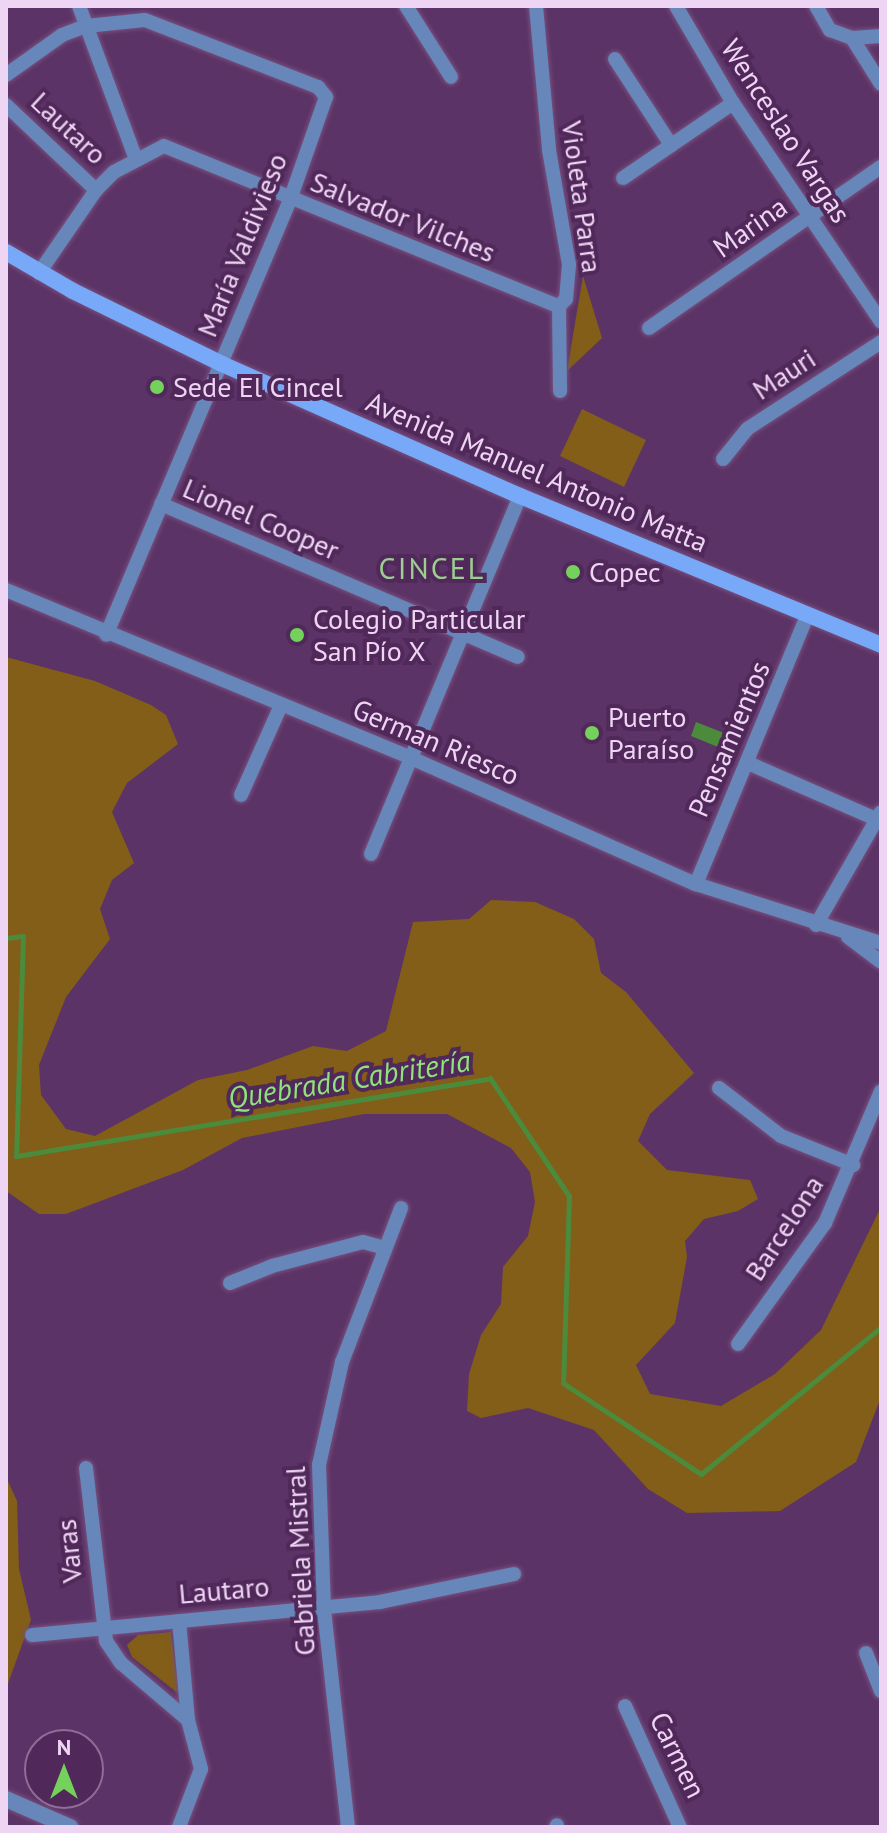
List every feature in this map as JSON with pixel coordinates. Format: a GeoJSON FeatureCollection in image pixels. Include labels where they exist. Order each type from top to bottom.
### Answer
{"type":"FeatureCollection","features":[{"type":"Feature","properties":{"kind":"main road","name":"Avenida Manuel Antonio Matta"},"geometry":{"type":"LineString","coordinates":[[6,252],[39,273],[222,364],[520,496],[881,645]]}},
{"type":"Feature","properties":{"kind":"street"},"geometry":{"type":"LineString","coordinates":[[39,273],[96,190],[138,157],[79,6]]}},
{"type":"Feature","properties":{"kind":"street"},"geometry":{"type":"LineString","coordinates":[[406,6],[451,77]]}},
{"type":"Feature","properties":{"kind":"street","name":"Violeta Parra"},"geometry":{"type":"LineString","coordinates":[[536,6],[549,150],[569,265],[566,299],[559,306],[560,391]]}},
{"type":"Feature","properties":{"kind":"street","name":"Wenceslao Vargas"},"geometry":{"type":"LineString","coordinates":[[676,6],[733,103],[881,322]]}},
{"type":"Feature","properties":{"kind":"street"},"geometry":{"type":"LineString","coordinates":[[816,6],[830,30],[852,38],[881,36]]}},
{"type":"Feature","properties":{"kind":"street","name":"María Valdivieso"},"geometry":{"type":"LineString","coordinates":[[86,26],[120,20],[158,22],[325,93],[290,200],[106,635]]}},
{"type":"Feature","properties":{"kind":"street"},"geometry":{"type":"LineString","coordinates":[[6,75],[44,45],[86,26]]}},
{"type":"Feature","properties":{"kind":"street"},"geometry":{"type":"LineString","coordinates":[[852,38],[881,84]]}},
{"type":"Feature","properties":{"kind":"street"},"geometry":{"type":"LineString","coordinates":[[615,59],[671,145]]}},
{"type":"Feature","properties":{"kind":"street"},"geometry":{"type":"LineString","coordinates":[[623,178],[733,103]]}},
{"type":"Feature","properties":{"kind":"street","name":"Lautaro"},"geometry":{"type":"LineString","coordinates":[[6,105],[96,190]]}},
{"type":"Feature","properties":{"kind":"street","name":"Salvador Vilches"},"geometry":{"type":"LineString","coordinates":[[138,157],[172,147],[290,200],[559,306]]}},
{"type":"Feature","properties":{"kind":"street","name":"Marina"},"geometry":{"type":"LineString","coordinates":[[649,328],[881,167]]}},
{"type":"Feature","properties":{"kind":"street","name":"Mauri"},"geometry":{"type":"LineString","coordinates":[[723,459],[747,429],[881,342]]}},
{"type":"Feature","properties":{"kind":"street"},"geometry":{"type":"LineString","coordinates":[[371,854],[520,496]]}},
{"type":"Feature","properties":{"kind":"street","name":"Lionel Cooper"},"geometry":{"type":"LineString","coordinates":[[161,504],[518,657]]}},
{"type":"Feature","properties":{"kind":"street","name":"German Riesco"},"geometry":{"type":"LineString","coordinates":[[6,590],[106,635],[411,758],[696,884],[848,937],[881,943]]}},
{"type":"Feature","properties":{"kind":"street","name":"Pensamientos"},"geometry":{"type":"LineString","coordinates":[[696,884],[808,614]]}},
{"type":"Feature","properties":{"kind":"street"},"geometry":{"type":"LineString","coordinates":[[241,795],[281,705]]}},
{"type":"Feature","properties":{"kind":"street"},"geometry":{"type":"LineString","coordinates":[[748,763],[879,816],[816,925]]}},
{"type":"Feature","properties":{"kind":"street","name":"German Riesco"},"geometry":{"type":"LineString","coordinates":[[848,937],[881,962]]}},
{"type":"Feature","properties":{"kind":"street"},"geometry":{"type":"LineString","coordinates":[[719,1088],[781,1136],[853,1165]]}},
{"type":"Feature","properties":{"kind":"street","name":"Barcelona"},"geometry":{"type":"LineString","coordinates":[[738,1344],[825,1223],[853,1165],[881,1091]]}},
{"type":"Feature","properties":{"kind":"street","name":"Gabriela Mistral"},"geometry":{"type":"LineString","coordinates":[[348,1827],[324,1608],[319,1465],[327,1413],[401,1208]]}},
{"type":"Feature","properties":{"kind":"street"},"geometry":{"type":"LineString","coordinates":[[230,1283],[272,1266],[363,1242],[385,1248]]}},
{"type":"Feature","properties":{"kind":"street","name":"Varas"},"geometry":{"type":"LineString","coordinates":[[86,1468],[104,1628]]}},
{"type":"Feature","properties":{"kind":"street","name":"Lautaro"},"geometry":{"type":"LineString","coordinates":[[32,1635],[399,1599],[514,1574]]}},
{"type":"Feature","properties":{"kind":"street"},"geometry":{"type":"LineString","coordinates":[[179,1621],[188,1720],[200,1750],[201,1769],[179,1827]]}},
{"type":"Feature","properties":{"kind":"street"},"geometry":{"type":"LineString","coordinates":[[104,1628],[121,1663],[188,1720]]}},
{"type":"Feature","properties":{"kind":"street"},"geometry":{"type":"LineString","coordinates":[[866,1653],[881,1691]]}},
{"type":"Feature","properties":{"kind":"street","name":"Carmen"},"geometry":{"type":"LineString","coordinates":[[625,1706],[680,1827]]}},
{"type":"Feature","properties":{"kind":"street"},"geometry":{"type":"LineString","coordinates":[[6,1799],[70,1827]]}},
{"type":"Feature","properties":{"kind":"shaded area"},"geometry":{"type":"Polygon","coordinates":[[[583,276],[602,338],[567,371],[583,276]]]}},
{"type":"Feature","properties":{"kind":"shaded area"},"geometry":{"type":"Polygon","coordinates":[[[582,409],[646,440],[624,487],[560,456],[582,409]]]}},
{"type":"Feature","properties":{"kind":"shaded area"},"geometry":{"type":"Polygon","coordinates":[[[6,657],[95,681],[151,705],[166,715],[178,744],[127,783],[112,812],[134,863],[112,880],[100,909],[110,939],[66,997],[39,1065],[41,1095],[66,1129],[95,1136],[198,1080],[247,1070],[313,1046],[347,1051],[386,1031],[413,922],[469,919],[491,900],[535,902],[574,919],[594,939],[601,973],[626,992],[694,1073],[650,1114],[638,1141],[667,1170],[750,1180],[758,1199],[738,1211],[704,1219],[685,1241],[687,1257],[675,1323],[636,1365],[650,1394],[721,1406],[775,1374],[821,1330],[881,1207],[881,1397],[856,1462],[780,1511],[687,1513],[648,1489],[594,1430],[528,1408],[481,1418],[467,1411],[469,1374],[481,1335],[501,1304],[503,1267],[528,1236],[535,1202],[530,1172],[511,1148],[447,1114],[364,1114],[242,1138],[183,1170],[66,1214],[39,1214],[6,1191],[6,657]]]}},
{"type":"Feature","properties":{"kind":"shaded area"},"geometry":{"type":"Polygon","coordinates":[[[696,722],[724,733],[718,747],[691,736],[696,722]]]}},
{"type":"Feature","properties":{"kind":"shaded area"},"geometry":{"type":"Polygon","coordinates":[[[6,1477],[17,1501],[19,1569],[31,1620],[6,1689],[6,1477]]]}},
{"type":"Feature","properties":{"kind":"shaded area"},"geometry":{"type":"Polygon","coordinates":[[[171,1632],[179,1694],[132,1657],[127,1645],[138,1635],[171,1632]]]}},
{"type":"Feature","properties":{"kind":"waterway","name":"Quebrada Cabritería"},"geometry":{"type":"LineString","coordinates":[[6,938],[23,936],[16,1156],[490,1078],[569,1196],[563,1383],[701,1474],[881,1327]]}},
{"type":"Feature","properties":{"kind":"place","name":"Sede El Cincel"},"geometry":{"type":"Point","coordinates":[157,387]}},
{"type":"Feature","properties":{"kind":"place","name":"Copec"},"geometry":{"type":"Point","coordinates":[573,572]}},
{"type":"Feature","properties":{"kind":"place","name":"Colegio Particular San Pío X"},"geometry":{"type":"Point","coordinates":[297,635]}},
{"type":"Feature","properties":{"kind":"place","name":"Puerto Paraíso"},"geometry":{"type":"Point","coordinates":[592,733]}},
{"type":"Feature","properties":{"kind":"district","name":"CINCEL"},"geometry":{"type":"Point","coordinates":[432,568]}}]}
